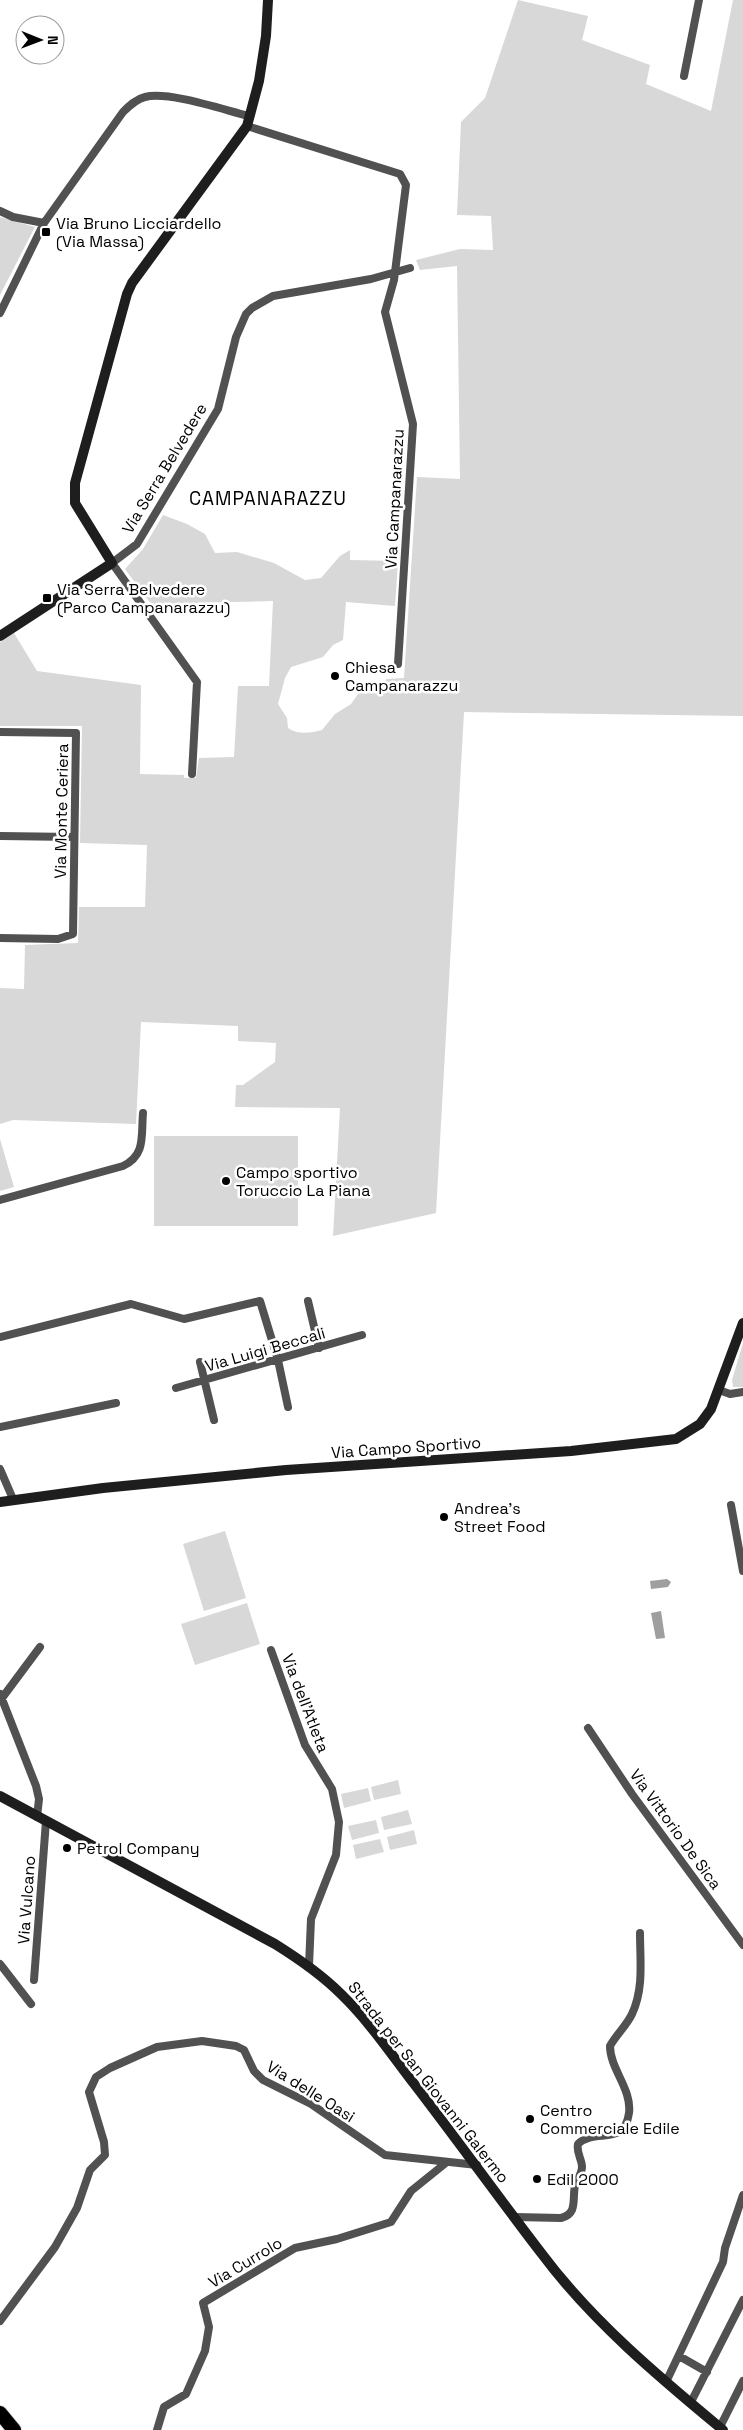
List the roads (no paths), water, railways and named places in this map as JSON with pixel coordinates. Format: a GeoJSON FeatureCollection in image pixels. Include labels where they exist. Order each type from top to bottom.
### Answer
{"type":"FeatureCollection","features":[{"type":"Feature","properties":{"kind":"highway"},"geometry":{"type":"LineString","coordinates":[[0,2413],[14,2430]]}},
{"type":"Feature","properties":{"kind":"street"},"geometry":{"type":"LineString","coordinates":[[192,774],[197,682],[112,563],[75,504],[75,484],[127,294],[132,283],[248,121],[259,80],[266,36],[268,0]]}},
{"type":"Feature","properties":{"kind":"street"},"geometry":{"type":"LineString","coordinates":[[684,76],[699,0]]}},
{"type":"Feature","properties":{"kind":"street","name":"Via Campanarazzu"},"geometry":{"type":"LineString","coordinates":[[0,313],[44,223],[123,112],[139,99],[155,96],[180,100],[248,121],[400,174],[406,185],[394,273],[385,312],[413,424],[398,664]]}},
{"type":"Feature","properties":{"kind":"street"},"geometry":{"type":"LineString","coordinates":[[0,211],[14,218],[44,223]]}},
{"type":"Feature","properties":{"kind":"street","name":"Via Serra Belvedere"},"geometry":{"type":"LineString","coordinates":[[1,632],[112,563],[137,544],[218,409],[236,337],[246,314],[252,308],[273,296],[394,273],[410,268]]}},
{"type":"Feature","properties":{"kind":"street","name":"Via Monte Ceriera"},"geometry":{"type":"LineString","coordinates":[[0,732],[76,733],[73,934],[58,939],[0,938]]}},
{"type":"Feature","properties":{"kind":"street"},"geometry":{"type":"LineString","coordinates":[[0,836],[74,837]]}},
{"type":"Feature","properties":{"kind":"street"},"geometry":{"type":"LineString","coordinates":[[0,1200],[123,1166],[134,1161],[139,1153],[143,1113]]}},
{"type":"Feature","properties":{"kind":"street"},"geometry":{"type":"LineString","coordinates":[[0,1337],[131,1304],[184,1319],[260,1301],[278,1360],[288,1407]]}},
{"type":"Feature","properties":{"kind":"street"},"geometry":{"type":"LineString","coordinates":[[308,1301],[319,1348]]}},
{"type":"Feature","properties":{"kind":"street","name":"Via Campo Sportivo"},"geometry":{"type":"LineString","coordinates":[[0,1502],[13,1499],[286,1470],[571,1451],[676,1440],[700,1424],[711,1409],[740,1338],[743,1323]]}},
{"type":"Feature","properties":{"kind":"street","name":"Via Luigi Beccali"},"geometry":{"type":"LineString","coordinates":[[176,1388],[362,1335]]}},
{"type":"Feature","properties":{"kind":"street"},"geometry":{"type":"LineString","coordinates":[[200,1362],[214,1420]]}},
{"type":"Feature","properties":{"kind":"street"},"geometry":{"type":"LineString","coordinates":[[719,1390],[730,1394],[743,1392]]}},
{"type":"Feature","properties":{"kind":"street"},"geometry":{"type":"LineString","coordinates":[[0,1427],[116,1403]]}},
{"type":"Feature","properties":{"kind":"street"},"geometry":{"type":"LineString","coordinates":[[0,1469],[13,1499]]}},
{"type":"Feature","properties":{"kind":"street"},"geometry":{"type":"LineString","coordinates":[[731,1505],[743,1571]]}},
{"type":"Feature","properties":{"kind":"street"},"geometry":{"type":"LineString","coordinates":[[1,1696],[40,1647]]}},
{"type":"Feature","properties":{"kind":"street","name":"Via dell'Atleta"},"geometry":{"type":"LineString","coordinates":[[271,1650],[305,1745],[332,1789],[339,1822],[336,1855],[311,1918],[309,1966]]}},
{"type":"Feature","properties":{"kind":"street","name":"Via Vulcano"},"geometry":{"type":"LineString","coordinates":[[1,1696],[36,1786],[39,1799],[41,1819],[34,1980]]}},
{"type":"Feature","properties":{"kind":"street","name":"Via Vittorio De Sica"},"geometry":{"type":"LineString","coordinates":[[588,1728],[632,1794],[743,1945]]}},
{"type":"Feature","properties":{"kind":"street","name":"Strada per San Giovanni Galermo"},"geometry":{"type":"LineString","coordinates":[[0,1796],[275,1944],[309,1966],[354,2007],[477,2165],[543,2256],[583,2301],[666,2382],[721,2428]]}},
{"type":"Feature","properties":{"kind":"street"},"geometry":{"type":"LineString","coordinates":[[515,2217],[561,2218],[568,2216],[573,2208],[575,2186],[582,2168],[578,2144],[584,2139],[616,2134],[623,2130],[627,2121],[628,2099],[613,2062],[610,2046],[630,2019],[636,2003],[640,1984],[640,1933]]}},
{"type":"Feature","properties":{"kind":"street"},"geometry":{"type":"LineString","coordinates":[[0,1964],[31,2004]]}},
{"type":"Feature","properties":{"kind":"street","name":"Via delle Oasi"},"geometry":{"type":"LineString","coordinates":[[0,2322],[56,2247],[76,2208],[90,2170],[105,2155],[104,2142],[88,2092],[96,2077],[110,2068],[157,2047],[202,2041],[236,2046],[244,2050],[254,2071],[263,2080],[311,2104],[385,2155],[477,2165]]}},
{"type":"Feature","properties":{"kind":"street","name":"Via Currolo"},"geometry":{"type":"LineString","coordinates":[[157,2430],[164,2407],[186,2394],[204,2351],[209,2327],[203,2303],[295,2248],[337,2239],[391,2222],[411,2192],[447,2162]]}},
{"type":"Feature","properties":{"kind":"street"},"geometry":{"type":"LineString","coordinates":[[666,2382],[723,2262],[725,2248],[743,2195]]}},
{"type":"Feature","properties":{"kind":"street"},"geometry":{"type":"LineString","coordinates":[[691,2402],[743,2300]]}},
{"type":"Feature","properties":{"kind":"street"},"geometry":{"type":"LineString","coordinates":[[679,2356],[707,2372]]}},
{"type":"Feature","properties":{"kind":"street"},"geometry":{"type":"LineString","coordinates":[[721,2428],[743,2381]]}},
{"type":"Feature","properties":{"kind":"place","name":"Via Bruno Licciardello (Via Massa)"},"geometry":{"type":"Point","coordinates":[46,232]}},
{"type":"Feature","properties":{"kind":"place","name":"Via Serra Belvedere (Parco Campanarazzu)"},"geometry":{"type":"Point","coordinates":[47,598]}},
{"type":"Feature","properties":{"kind":"place","name":"Chiesa Campanarazzu"},"geometry":{"type":"Point","coordinates":[335,676]}},
{"type":"Feature","properties":{"kind":"place","name":"Campo sportivo Toruccio La Piana"},"geometry":{"type":"Point","coordinates":[226,1181]}},
{"type":"Feature","properties":{"kind":"place","name":"Andrea's Street Food"},"geometry":{"type":"Point","coordinates":[444,1517]}},
{"type":"Feature","properties":{"kind":"place","name":"Petrol Company"},"geometry":{"type":"Point","coordinates":[67,1848]}},
{"type":"Feature","properties":{"kind":"place","name":"Centro Commerciale Edile"},"geometry":{"type":"Point","coordinates":[530,2119]}},
{"type":"Feature","properties":{"kind":"place","name":"Edil 2000"},"geometry":{"type":"Point","coordinates":[537,2179]}},
{"type":"Feature","properties":{"kind":"district","name":"CAMPANARAZZU"},"geometry":{"type":"Point","coordinates":[268,498]}}]}
